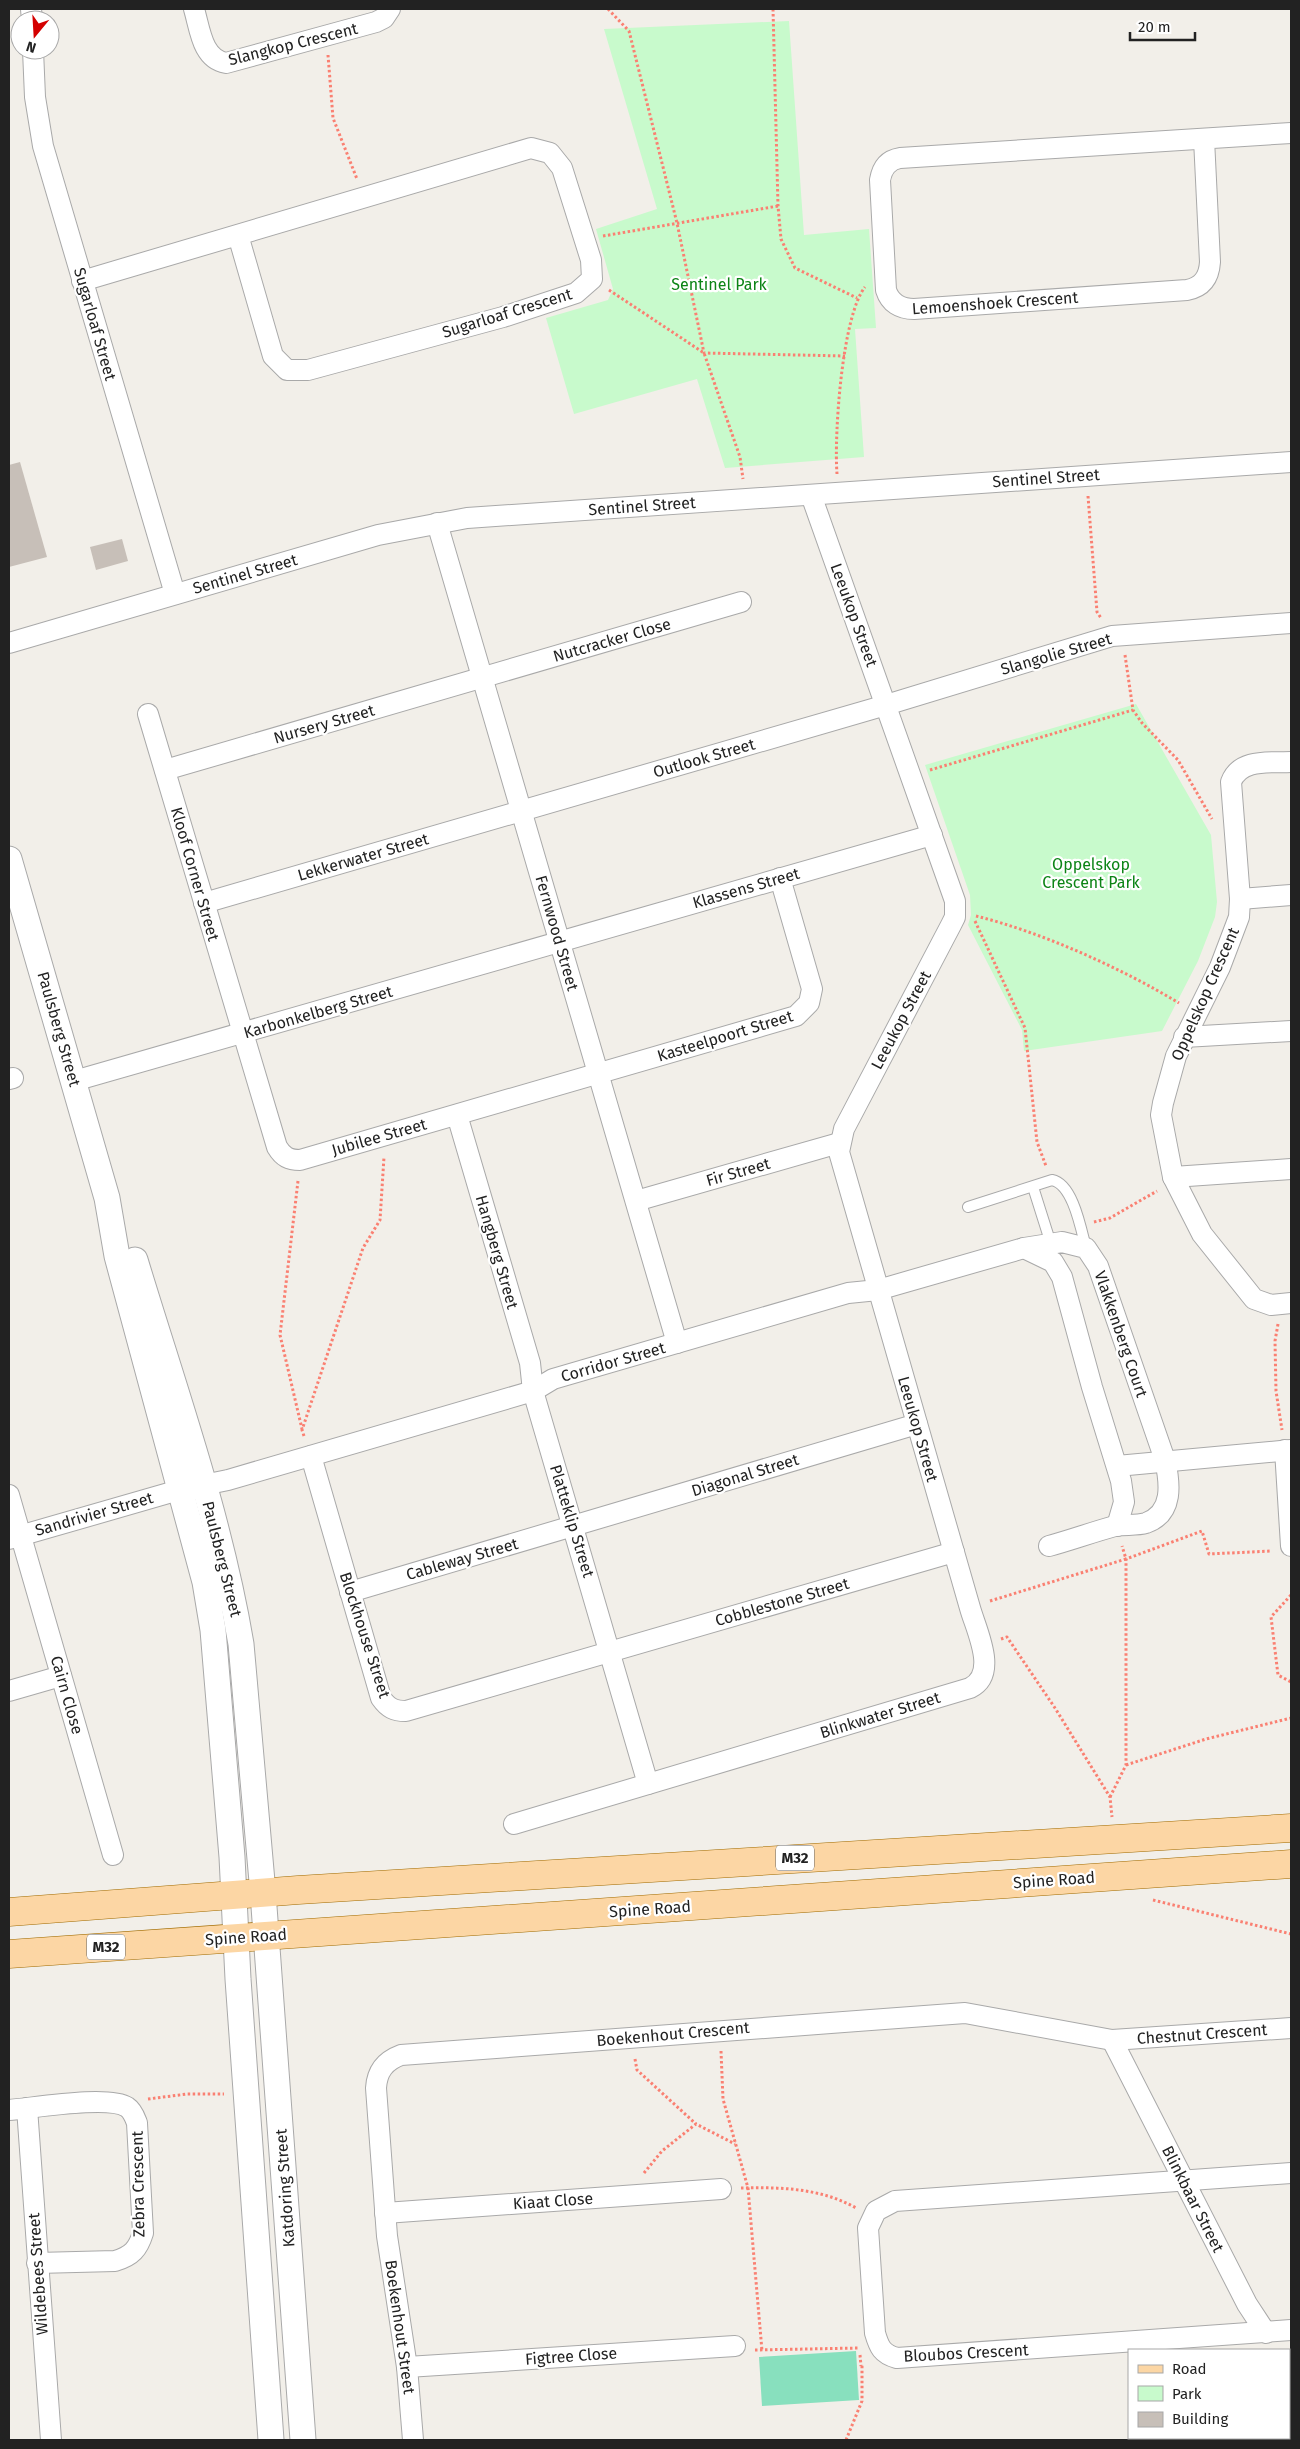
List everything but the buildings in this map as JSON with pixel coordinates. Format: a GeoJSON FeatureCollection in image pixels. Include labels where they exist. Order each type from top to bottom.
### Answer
{"type":"FeatureCollection","features":[{"type":"Feature","properties":{"kind":"main road","name":"M32"},"geometry":{"type":"LineString","coordinates":[[9,1912],[264,1893],[1291,1828]]}},
{"type":"Feature","properties":{"kind":"main road","name":"Spine Road"},"geometry":{"type":"LineString","coordinates":[[9,1954],[1291,1864]]}},
{"type":"Feature","properties":{"kind":"street","name":"Slangkop Crescent"},"geometry":{"type":"LineString","coordinates":[[194,9],[207,51],[221,62],[232,63],[376,22],[390,9]]}},
{"type":"Feature","properties":{"kind":"street","name":"Sugarloaf Street"},"geometry":{"type":"LineString","coordinates":[[33,60],[35,97],[42,146],[175,594]]}},
{"type":"Feature","properties":{"kind":"street","name":"Lemoenshoek Crescent"},"geometry":{"type":"LineString","coordinates":[[1204,139],[1210,262],[1207,277],[1199,286],[1187,290],[914,309],[898,306],[888,296],[885,277],[880,180],[886,166],[895,159],[1291,133]]}},
{"type":"Feature","properties":{"kind":"street","name":"Sugarloaf Crescent"},"geometry":{"type":"LineString","coordinates":[[82,281],[531,148],[550,153],[562,168],[591,260],[592,279],[576,293],[503,317],[308,370],[287,370],[273,356],[238,235]]}},
{"type":"Feature","properties":{"kind":"street","name":"Sentinel Street"},"geometry":{"type":"LineString","coordinates":[[9,643],[378,535],[437,522],[496,516],[1291,462]]}},
{"type":"Feature","properties":{"kind":"street","name":"Leeukop Street"},"geometry":{"type":"LineString","coordinates":[[811,494],[955,901],[955,917],[844,1129],[839,1143],[840,1162],[954,1552]]}},
{"type":"Feature","properties":{"kind":"street","name":"Fernwood Street"},"geometry":{"type":"LineString","coordinates":[[437,522],[677,1343]]}},
{"type":"Feature","properties":{"kind":"street","name":"Nutcracker Close"},"geometry":{"type":"LineString","coordinates":[[483,678],[741,602]]}},
{"type":"Feature","properties":{"kind":"street","name":"Slangolie Street"},"geometry":{"type":"LineString","coordinates":[[886,705],[1112,636],[1291,624]]}},
{"type":"Feature","properties":{"kind":"street","name":"Nursery Street"},"geometry":{"type":"LineString","coordinates":[[165,770],[483,678]]}},
{"type":"Feature","properties":{"kind":"street","name":"Outlook Street"},"geometry":{"type":"LineString","coordinates":[[522,810],[886,705]]}},
{"type":"Feature","properties":{"kind":"street","name":"Kloof Corner Street"},"geometry":{"type":"LineString","coordinates":[[148,714],[243,1034]]}},
{"type":"Feature","properties":{"kind":"street","name":"Oppelskop Crescent"},"geometry":{"type":"LineString","coordinates":[[1286,1304],[1265,1304],[1250,1294],[1202,1234],[1173,1177],[1168,1160],[1162,1109],[1176,1056],[1226,952],[1238,917],[1240,899],[1231,782],[1236,771],[1244,766],[1291,762]]}},
{"type":"Feature","properties":{"kind":"street","name":"Lekkerwater Street"},"geometry":{"type":"LineString","coordinates":[[204,903],[522,810]]}},
{"type":"Feature","properties":{"kind":"street","name":"Klassens Street"},"geometry":{"type":"LineString","coordinates":[[560,941],[932,835]]}},
{"type":"Feature","properties":{"kind":"street","name":"Paulsberg Street"},"geometry":{"type":"LineString","coordinates":[[9,860],[107,1198],[117,1256],[205,1582],[213,1630],[237,1938]]}},
{"type":"Feature","properties":{"kind":"street","name":"Kasteelpoort Street"},"geometry":{"type":"LineString","coordinates":[[599,1074],[801,1013],[809,1003],[812,989],[780,878]]}},
{"type":"Feature","properties":{"kind":"street"},"geometry":{"type":"LineString","coordinates":[[1240,899],[1291,895]]}},
{"type":"Feature","properties":{"kind":"street","name":"Karbonkelberg Street"},"geometry":{"type":"LineString","coordinates":[[74,1081],[243,1034],[560,941]]}},
{"type":"Feature","properties":{"kind":"street"},"geometry":{"type":"LineString","coordinates":[[1184,1037],[1291,1031]]}},
{"type":"Feature","properties":{"kind":"street"},"geometry":{"type":"LineString","coordinates":[[243,1034],[277,1147],[285,1157],[300,1160]]}},
{"type":"Feature","properties":{"kind":"street","name":"Jubilee Street"},"geometry":{"type":"LineString","coordinates":[[300,1160],[599,1074]]}},
{"type":"Feature","properties":{"kind":"street","name":"Hangberg Street"},"geometry":{"type":"LineString","coordinates":[[457,1115],[530,1363],[533,1391]]}},
{"type":"Feature","properties":{"kind":"street","name":"Fir Street"},"geometry":{"type":"LineString","coordinates":[[636,1201],[839,1143]]}},
{"type":"Feature","properties":{"kind":"street"},"geometry":{"type":"LineString","coordinates":[[1173,1177],[1291,1169]]}},
{"type":"Feature","properties":{"kind":"street","name":"Paulsberg Street"},"geometry":{"type":"LineString","coordinates":[[107,1198],[132,1251],[204,1486],[234,1606],[241,1644],[264,1893],[266,1935]]}},
{"type":"Feature","properties":{"kind":"street"},"geometry":{"type":"LineString","coordinates":[[1024,1248],[1062,1242],[1086,1248]]}},
{"type":"Feature","properties":{"kind":"street"},"geometry":{"type":"LineString","coordinates":[[1024,1248],[1053,1262],[1062,1277],[1117,1466],[1124,1502],[1117,1526]]}},
{"type":"Feature","properties":{"kind":"street","name":"Corridor Street"},"geometry":{"type":"LineString","coordinates":[[204,1486],[533,1391],[553,1379],[848,1293],[878,1290],[1024,1248]]}},
{"type":"Feature","properties":{"kind":"street","name":"Vlakkenberg Court"},"geometry":{"type":"LineString","coordinates":[[1049,1546],[1117,1526],[1146,1523],[1160,1512],[1168,1500],[1170,1484],[1165,1460],[1098,1266],[1086,1248]]}},
{"type":"Feature","properties":{"kind":"street","name":"Platteklip Street"},"geometry":{"type":"LineString","coordinates":[[533,1391],[611,1652]]}},
{"type":"Feature","properties":{"kind":"street","name":"Diagonal Street"},"geometry":{"type":"LineString","coordinates":[[574,1526],[917,1424]]}},
{"type":"Feature","properties":{"kind":"street"},"geometry":{"type":"LineString","coordinates":[[1117,1466],[1165,1460],[1288,1450],[1282,1549]]}},
{"type":"Feature","properties":{"kind":"street","name":"Blockhouse Street"},"geometry":{"type":"LineString","coordinates":[[310,1456],[381,1698],[391,1709],[406,1711],[611,1652]]}},
{"type":"Feature","properties":{"kind":"street","name":"Sandrivier Street"},"geometry":{"type":"LineString","coordinates":[[15,1537],[179,1490],[204,1486]]}},
{"type":"Feature","properties":{"kind":"street","name":"Cairn Close"},"geometry":{"type":"LineString","coordinates":[[9,1495],[15,1537],[61,1676],[113,1855]]}},
{"type":"Feature","properties":{"kind":"street","name":"Cableway Street"},"geometry":{"type":"LineString","coordinates":[[350,1592],[574,1526]]}},
{"type":"Feature","properties":{"kind":"street","name":"Blinkwater Street"},"geometry":{"type":"LineString","coordinates":[[514,1824],[970,1688],[980,1681],[985,1669],[954,1552]]}},
{"type":"Feature","properties":{"kind":"street","name":"Cobblestone Street"},"geometry":{"type":"LineString","coordinates":[[611,1652],[954,1552]]}},
{"type":"Feature","properties":{"kind":"street"},"geometry":{"type":"LineString","coordinates":[[611,1652],[648,1784]]}},
{"type":"Feature","properties":{"kind":"street"},"geometry":{"type":"LineString","coordinates":[[9,1691],[61,1676]]}},
{"type":"Feature","properties":{"kind":"street","name":"Katdoring Street"},"geometry":{"type":"LineString","coordinates":[[266,1935],[303,2440]]}},
{"type":"Feature","properties":{"kind":"street","name":"Katdoring Street"},"geometry":{"type":"LineString","coordinates":[[237,1938],[271,2440]]}},
{"type":"Feature","properties":{"kind":"street","name":"Boekenhout Crescent"},"geometry":{"type":"LineString","coordinates":[[385,2213],[376,2088],[377,2077],[382,2066],[391,2059],[401,2055],[965,2013],[1112,2040]]}},
{"type":"Feature","properties":{"kind":"street","name":"Chestnut Crescent"},"geometry":{"type":"LineString","coordinates":[[1112,2040],[1291,2028]]}},
{"type":"Feature","properties":{"kind":"street","name":"Blinkbaar Street"},"geometry":{"type":"LineString","coordinates":[[1112,2040],[1248,2304],[1266,2333]]}},
{"type":"Feature","properties":{"kind":"street","name":"Zebra Crescent"},"geometry":{"type":"LineString","coordinates":[[18,2109],[106,2101],[127,2107],[133,2113],[137,2123],[143,2233],[135,2251],[127,2257],[115,2261],[37,2263]]}},
{"type":"Feature","properties":{"kind":"street","name":"Wildebees Street"},"geometry":{"type":"LineString","coordinates":[[18,2109],[37,2263],[51,2440]]}},
{"type":"Feature","properties":{"kind":"street"},"geometry":{"type":"LineString","coordinates":[[872,2217],[884,2205],[895,2201],[1291,2173]]}},
{"type":"Feature","properties":{"kind":"street","name":"Kiaat Close"},"geometry":{"type":"LineString","coordinates":[[385,2213],[721,2189]]}},
{"type":"Feature","properties":{"kind":"street","name":"Boekenhout Street"},"geometry":{"type":"LineString","coordinates":[[385,2213],[407,2367],[413,2440]]}},
{"type":"Feature","properties":{"kind":"street","name":"Bloubos Crescent"},"geometry":{"type":"LineString","coordinates":[[872,2217],[868,2228],[875,2333],[878,2346],[884,2353],[897,2358],[909,2359],[1266,2333]]}},
{"type":"Feature","properties":{"kind":"street"},"geometry":{"type":"LineString","coordinates":[[1266,2333],[1291,2330]]}},
{"type":"Feature","properties":{"kind":"street","name":"Figtree Close"},"geometry":{"type":"LineString","coordinates":[[407,2367],[735,2346]]}},
{"type":"Feature","properties":{"kind":"lane"},"geometry":{"type":"LineString","coordinates":[[968,1207],[1052,1180],[1064,1185],[1068,1192],[1086,1248]]}},
{"type":"Feature","properties":{"kind":"lane"},"geometry":{"type":"LineString","coordinates":[[1033,1187],[1051,1244]]}},
{"type":"Feature","properties":{"kind":"path"},"geometry":{"type":"LineString","coordinates":[[608,9],[629,31],[677,223],[704,354],[740,457],[745,499]]}},
{"type":"Feature","properties":{"kind":"path"},"geometry":{"type":"LineString","coordinates":[[773,9],[778,206],[781,239],[795,268],[857,298]]}},
{"type":"Feature","properties":{"kind":"path"},"geometry":{"type":"LineString","coordinates":[[327,36],[333,118],[364,198]]}},
{"type":"Feature","properties":{"kind":"path"},"geometry":{"type":"LineString","coordinates":[[584,240],[778,206]]}},
{"type":"Feature","properties":{"kind":"path"},"geometry":{"type":"LineString","coordinates":[[592,279],[630,302],[704,354],[845,356]]}},
{"type":"Feature","properties":{"kind":"path"},"geometry":{"type":"LineString","coordinates":[[836,460],[849,326],[857,298],[869,284]]}},
{"type":"Feature","properties":{"kind":"path"},"geometry":{"type":"LineString","coordinates":[[1087,476],[1096,612],[1126,656],[1133,710],[1142,723],[1178,760],[1219,831],[1234,831]]}},
{"type":"Feature","properties":{"kind":"path"},"geometry":{"type":"LineString","coordinates":[[912,777],[1133,710]]}},
{"type":"Feature","properties":{"kind":"path"},"geometry":{"type":"LineString","coordinates":[[1052,1180],[1037,1142],[1025,1028],[973,916],[1013,925],[1112,968],[1197,1013]]}},
{"type":"Feature","properties":{"kind":"path"},"geometry":{"type":"LineString","coordinates":[[302,1430],[363,1248],[380,1220],[384,1159],[379,1138]]}},
{"type":"Feature","properties":{"kind":"path"},"geometry":{"type":"LineString","coordinates":[[300,1160],[280,1335],[302,1430],[310,1456]]}},
{"type":"Feature","properties":{"kind":"path"},"geometry":{"type":"LineString","coordinates":[[1080,1226],[1110,1218],[1155,1193],[1173,1177]]}},
{"type":"Feature","properties":{"kind":"path"},"geometry":{"type":"LineString","coordinates":[[1286,1304],[1275,1341],[1276,1390],[1288,1450]]}},
{"type":"Feature","properties":{"kind":"path"},"geometry":{"type":"LineString","coordinates":[[1110,1797],[1126,1765],[1126,1559],[1117,1526]]}},
{"type":"Feature","properties":{"kind":"path"},"geometry":{"type":"LineString","coordinates":[[970,1608],[1126,1559],[1202,1531],[1209,1554],[1282,1549]]}},
{"type":"Feature","properties":{"kind":"path"},"geometry":{"type":"LineString","coordinates":[[1291,1595],[1271,1617],[1278,1675],[1291,1682]]}},
{"type":"Feature","properties":{"kind":"path"},"geometry":{"type":"LineString","coordinates":[[980,1645],[1007,1637],[1055,1708],[1110,1797],[1113,1825]]}},
{"type":"Feature","properties":{"kind":"path"},"geometry":{"type":"LineString","coordinates":[[1126,1765],[1206,1739],[1291,1718]]}},
{"type":"Feature","properties":{"kind":"path"},"geometry":{"type":"LineString","coordinates":[[1152,1900],[1291,1934]]}},
{"type":"Feature","properties":{"kind":"path"},"geometry":{"type":"LineString","coordinates":[[633,2037],[637,2070],[696,2124],[736,2145]]}},
{"type":"Feature","properties":{"kind":"path"},"geometry":{"type":"LineString","coordinates":[[145,2100],[187,2094],[227,2094]]}},
{"type":"Feature","properties":{"kind":"path"},"geometry":{"type":"LineString","coordinates":[[625,2196],[662,2151],[696,2124]]}},
{"type":"Feature","properties":{"kind":"path"},"geometry":{"type":"LineString","coordinates":[[721,2189],[780,2187],[838,2198],[872,2217]]}},
{"type":"Feature","properties":{"kind":"path"},"geometry":{"type":"LineString","coordinates":[[762,2351],[860,2348],[862,2401],[846,2440]]}},
{"type":"Feature","properties":{"kind":"path"},"geometry":{"type":"LineString","coordinates":[[861,2366],[884,2353]]}},
{"type":"Feature","properties":{"kind":"green space","name":"Sentinel Park"},"geometry":{"type":"Polygon","coordinates":[[[789,21],[804,235],[869,229],[876,328],[855,329],[864,457],[725,468],[697,379],[574,414],[546,318],[608,300],[613,289],[596,229],[657,209],[604,29],[789,21]]]}},
{"type":"Feature","properties":{"kind":"green space","name":"Oppelskop Crescent Park"},"geometry":{"type":"Polygon","coordinates":[[[1136,704],[1211,835],[1217,902],[1215,917],[1198,961],[1162,1031],[1024,1051],[1022,1030],[968,925],[971,915],[970,895],[925,765],[1136,704]]]}},
{"type":"Feature","properties":{"kind":"green space"},"geometry":{"type":"Polygon","coordinates":[[[856,2351],[859,2400],[762,2406],[759,2357],[856,2351]]]}}]}
